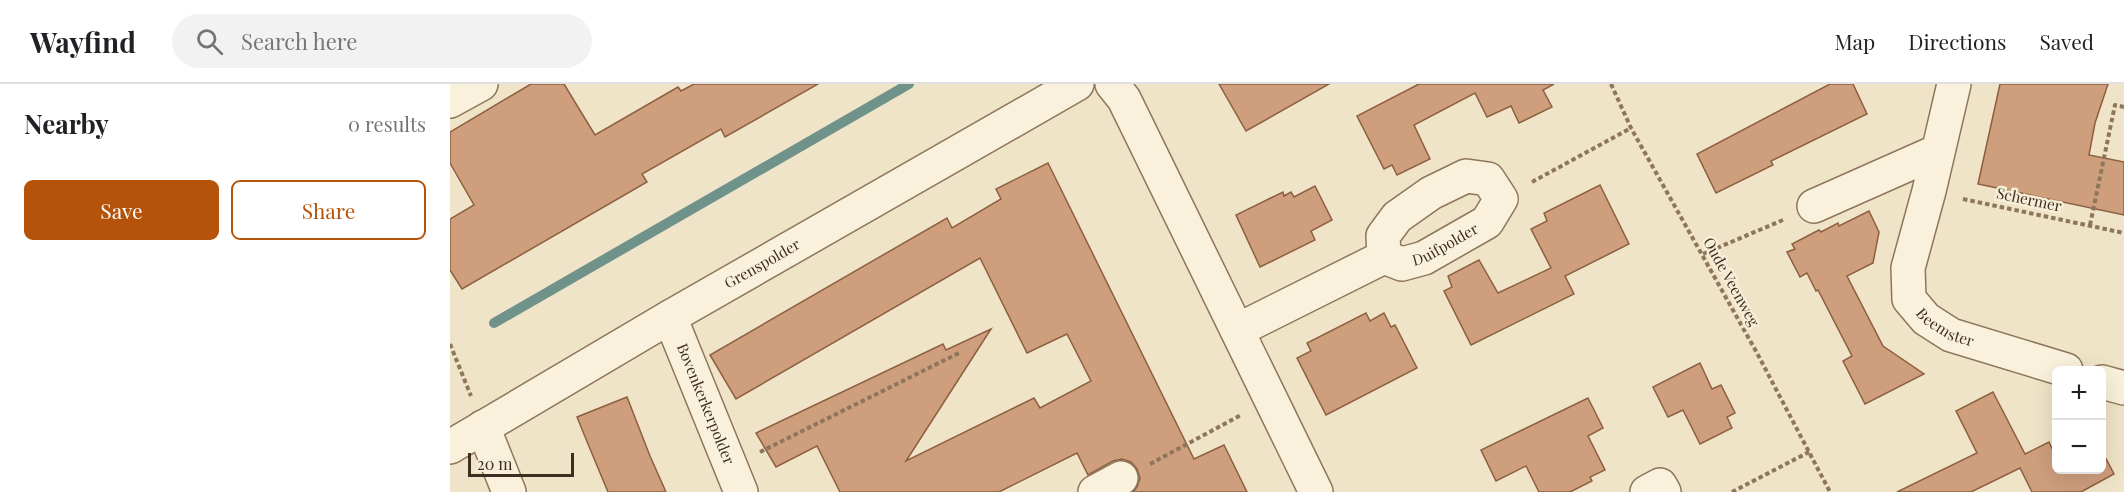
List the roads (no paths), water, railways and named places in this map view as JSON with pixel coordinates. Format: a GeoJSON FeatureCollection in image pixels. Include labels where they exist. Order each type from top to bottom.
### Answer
{"type":"FeatureCollection","features":[{"type":"Feature","properties":{"kind":"street"},"geometry":{"type":"LineString","coordinates":[[450,101],[481,84]]}},
{"type":"Feature","properties":{"kind":"street","name":"Grenspolder"},"geometry":{"type":"LineString","coordinates":[[450,447],[1077,84]]}},
{"type":"Feature","properties":{"kind":"street"},"geometry":{"type":"LineString","coordinates":[[1112,84],[1124,99],[1316,492]]}},
{"type":"Feature","properties":{"kind":"street","name":"Beemster"},"geometry":{"type":"LineString","coordinates":[[1954,84],[1908,268],[1909,299],[1926,319],[1951,335],[2053,366]]}},
{"type":"Feature","properties":{"kind":"street"},"geometry":{"type":"LineString","coordinates":[[1814,206],[1938,151]]}},
{"type":"Feature","properties":{"kind":"street","name":"Duifpolder"},"geometry":{"type":"LineString","coordinates":[[1466,176],[1488,178],[1501,199],[1487,222],[1424,258],[1402,264],[1384,257],[1383,236],[1397,217],[1431,193],[1466,176]]}},
{"type":"Feature","properties":{"kind":"street"},"geometry":{"type":"LineString","coordinates":[[1238,330],[1384,257]]}},
{"type":"Feature","properties":{"kind":"street","name":"Bovenkerkerpolder"},"geometry":{"type":"LineString","coordinates":[[670,318],[736,479]]}},
{"type":"Feature","properties":{"kind":"street"},"geometry":{"type":"LineString","coordinates":[[2106,383],[2124,388]]}},
{"type":"Feature","properties":{"kind":"street"},"geometry":{"type":"LineString","coordinates":[[483,427],[510,492]]}},
{"type":"Feature","properties":{"kind":"street"},"geometry":{"type":"LineString","coordinates":[[1647,492],[1660,485],[1664,492]]}},
{"type":"Feature","properties":{"kind":"waterway"},"geometry":{"type":"LineString","coordinates":[[494,323],[909,84]]}}]}
